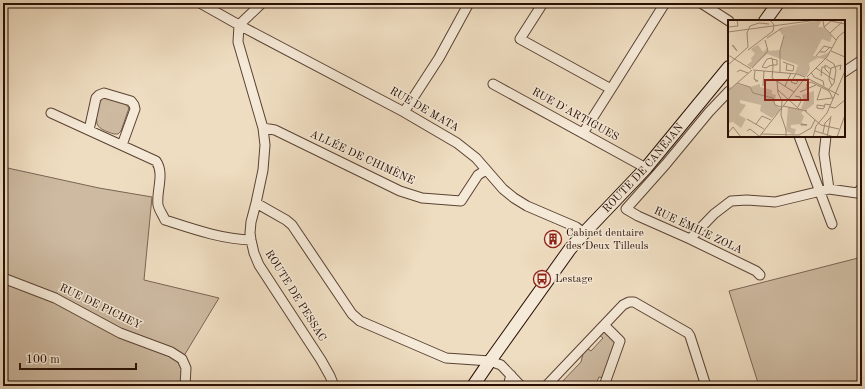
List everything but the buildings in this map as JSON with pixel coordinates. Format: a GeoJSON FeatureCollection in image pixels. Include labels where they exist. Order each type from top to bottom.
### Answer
{"type":"FeatureCollection","features":[{"type":"Feature","properties":{"kind":"street"},"geometry":{"type":"LineString","coordinates":[[200,3],[239,25],[262,3]]}},
{"type":"Feature","properties":{"kind":"street"},"geometry":{"type":"LineString","coordinates":[[404,112],[439,58],[469,3]]}},
{"type":"Feature","properties":{"kind":"street"},"geometry":{"type":"LineString","coordinates":[[543,3],[520,39],[611,89]]}},
{"type":"Feature","properties":{"kind":"street"},"geometry":{"type":"LineString","coordinates":[[583,133],[665,3]]}},
{"type":"Feature","properties":{"kind":"street"},"geometry":{"type":"LineString","coordinates":[[701,3],[728,20]]}},
{"type":"Feature","properties":{"kind":"street"},"geometry":{"type":"LineString","coordinates":[[766,20],[778,3]]}},
{"type":"Feature","properties":{"kind":"street","name":"RUE DE MATA"},"geometry":{"type":"LineString","coordinates":[[239,25],[404,112],[457,143],[476,158],[503,189],[520,202],[576,227],[584,233]]}},
{"type":"Feature","properties":{"kind":"street","name":"ROUTE DE PESSAC"},"geometry":{"type":"LineString","coordinates":[[239,25],[238,42],[263,128],[265,145],[263,170],[251,222],[251,240],[254,253],[259,265],[321,360],[334,386]]}},
{"type":"Feature","properties":{"kind":"street"},"geometry":{"type":"LineString","coordinates":[[845,71],[862,60]]}},
{"type":"Feature","properties":{"kind":"street","name":"ROUTE DE CANÉJAN"},"geometry":{"type":"LineString","coordinates":[[473,386],[570,249],[646,168],[728,67]]}},
{"type":"Feature","properties":{"kind":"street","name":"RUE D'ARTIGUES"},"geometry":{"type":"LineString","coordinates":[[492,84],[646,168]]}},
{"type":"Feature","properties":{"kind":"street","name":"RUE ÉMILE ZOLA"},"geometry":{"type":"LineString","coordinates":[[728,92],[626,208],[638,216],[690,239],[756,271],[760,275]]}},
{"type":"Feature","properties":{"kind":"street"},"geometry":{"type":"LineString","coordinates":[[89,130],[96,98],[99,95],[104,93],[131,101],[135,109],[122,145]]}},
{"type":"Feature","properties":{"kind":"street"},"geometry":{"type":"LineString","coordinates":[[51,113],[156,161],[160,166],[158,206],[165,220],[199,231],[251,240]]}},
{"type":"Feature","properties":{"kind":"street","name":"ALLÉE DE CHIMÈNE"},"geometry":{"type":"LineString","coordinates":[[263,128],[276,130],[395,188],[422,198],[461,201],[478,175],[486,170]]}},
{"type":"Feature","properties":{"kind":"street"},"geometry":{"type":"LineString","coordinates":[[799,137],[832,224]]}},
{"type":"Feature","properties":{"kind":"street"},"geometry":{"type":"LineString","coordinates":[[826,137],[824,154],[830,189]]}},
{"type":"Feature","properties":{"kind":"street"},"geometry":{"type":"LineString","coordinates":[[690,239],[714,214],[731,201],[747,200],[775,202],[830,189],[860,194]]}},
{"type":"Feature","properties":{"kind":"street"},"geometry":{"type":"LineString","coordinates":[[256,203],[292,225],[352,314],[360,321],[446,358],[490,361],[501,365],[521,386]]}},
{"type":"Feature","properties":{"kind":"street","name":"RUE DE PICHEY"},"geometry":{"type":"LineString","coordinates":[[3,278],[55,298],[120,333],[171,352],[182,359],[186,368],[185,386]]}},
{"type":"Feature","properties":{"kind":"street"},"geometry":{"type":"LineString","coordinates":[[546,386],[623,305],[629,302],[634,302],[688,333],[706,386]]}},
{"type":"Feature","properties":{"kind":"street"},"geometry":{"type":"LineString","coordinates":[[604,325],[620,341],[604,386]]}},
{"type":"Feature","properties":{"kind":"street"},"geometry":{"type":"LineString","coordinates":[[508,386],[511,376]]}},
{"type":"Feature","properties":{"kind":"shaded area"},"geometry":{"type":"Polygon","coordinates":[[[102,98],[117,100],[129,108],[121,131],[118,134],[104,130],[97,124],[98,107],[102,98]]]}},
{"type":"Feature","properties":{"kind":"shaded area"},"geometry":{"type":"Polygon","coordinates":[[[3,167],[99,188],[152,197],[144,280],[219,298],[182,359],[185,386],[3,386],[3,167]]]}},
{"type":"Feature","properties":{"kind":"shaded area"},"geometry":{"type":"Polygon","coordinates":[[[862,257],[862,386],[759,386],[729,291],[862,257]]]}},
{"type":"Feature","properties":{"kind":"shaded area"},"geometry":{"type":"Polygon","coordinates":[[[603,332],[607,333],[616,340],[604,378],[599,377],[595,386],[558,386],[581,362],[583,354],[588,349],[591,351],[603,338],[599,335],[603,332]]]}},
{"type":"Feature","properties":{"kind":"place","name":"Cabinet dentaire des Deux Tilleuls"},"geometry":{"type":"Point","coordinates":[553,239]}},
{"type":"Feature","properties":{"kind":"place","name":"Lestage"},"geometry":{"type":"Point","coordinates":[542,279]}}]}
